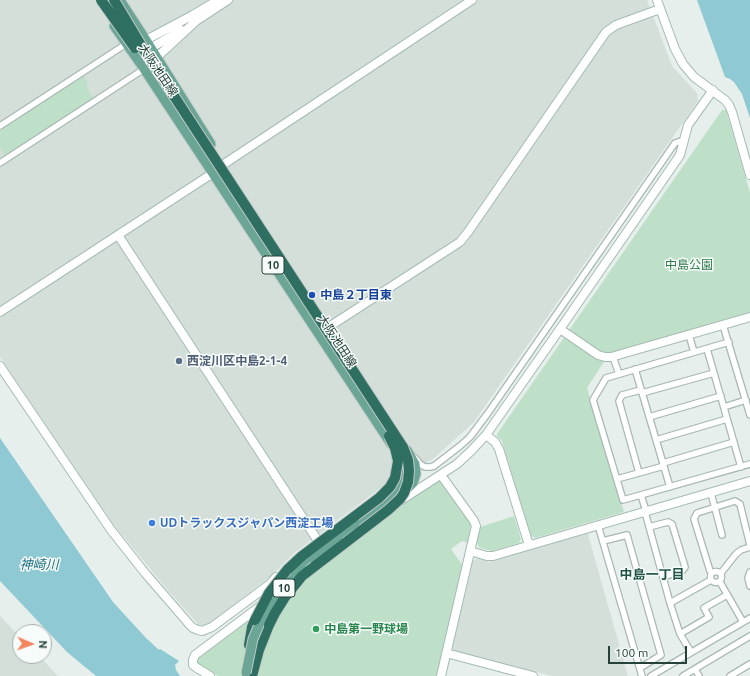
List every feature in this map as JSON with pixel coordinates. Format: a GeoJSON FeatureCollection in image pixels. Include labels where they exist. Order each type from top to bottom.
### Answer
{"type":"FeatureCollection","features":[{"type":"Feature","properties":{"kind":"highway"},"geometry":{"type":"LineString","coordinates":[[102,0],[140,54],[323,334],[389,436],[397,454],[398,466],[395,478],[387,491],[302,556],[287,570],[275,585],[260,609],[252,627],[248,675]]}},
{"type":"Feature","properties":{"kind":"highway"},"geometry":{"type":"LineString","coordinates":[[107,0],[112,9],[119,34]]}},
{"type":"Feature","properties":{"kind":"highway"},"geometry":{"type":"LineString","coordinates":[[114,0],[144,50],[403,447],[408,460],[408,482],[400,499],[296,582],[275,613],[248,675]]}},
{"type":"Feature","properties":{"kind":"main road","name":"大阪池田線"},"geometry":{"type":"LineString","coordinates":[[96,0],[144,69],[400,458],[404,471],[403,481],[399,489],[322,552],[286,585],[273,604],[264,624],[248,675]]}},
{"type":"Feature","properties":{"kind":"main road","name":"大阪池田線"},"geometry":{"type":"LineString","coordinates":[[120,0],[224,164],[377,399],[414,460],[416,474],[413,483],[406,490],[356,524]]}},
{"type":"Feature","properties":{"kind":"street"},"geometry":{"type":"LineString","coordinates":[[0,126],[126,44],[146,40],[218,0]]}},
{"type":"Feature","properties":{"kind":"street"},"geometry":{"type":"LineString","coordinates":[[126,44],[138,50],[151,48],[228,0]]}},
{"type":"Feature","properties":{"kind":"street"},"geometry":{"type":"LineString","coordinates":[[0,312],[213,173],[224,164],[472,0]]}},
{"type":"Feature","properties":{"kind":"street"},"geometry":{"type":"LineString","coordinates":[[657,0],[675,49],[683,64],[694,77],[725,100],[732,112],[750,175]]}},
{"type":"Feature","properties":{"kind":"street"},"geometry":{"type":"LineString","coordinates":[[318,334],[460,242],[606,32],[616,25],[660,9]]}},
{"type":"Feature","properties":{"kind":"street"},"geometry":{"type":"LineString","coordinates":[[0,163],[144,69],[196,21]]}},
{"type":"Feature","properties":{"kind":"street"},"geometry":{"type":"LineString","coordinates":[[210,676],[194,665],[193,657],[196,653],[387,509],[441,475],[467,456],[486,435],[680,155],[688,125],[712,90]]}},
{"type":"Feature","properties":{"kind":"street"},"geometry":{"type":"LineString","coordinates":[[377,399],[422,466],[434,466],[460,446],[470,437],[488,413],[675,143],[684,140]]}},
{"type":"Feature","properties":{"kind":"street"},"geometry":{"type":"LineString","coordinates":[[118,235],[318,541]]}},
{"type":"Feature","properties":{"kind":"street"},"geometry":{"type":"LineString","coordinates":[[560,329],[598,355],[613,357],[750,317]]}},
{"type":"Feature","properties":{"kind":"street"},"geometry":{"type":"LineString","coordinates":[[724,325],[750,415]]}},
{"type":"Feature","properties":{"kind":"street"},"geometry":{"type":"LineString","coordinates":[[689,335],[694,352]]}},
{"type":"Feature","properties":{"kind":"street"},"geometry":{"type":"LineString","coordinates":[[729,342],[606,378],[593,400],[623,500],[750,464]]}},
{"type":"Feature","properties":{"kind":"street"},"geometry":{"type":"LineString","coordinates":[[707,348],[741,467]]}},
{"type":"Feature","properties":{"kind":"street"},"geometry":{"type":"LineString","coordinates":[[613,357],[619,374]]}},
{"type":"Feature","properties":{"kind":"street"},"geometry":{"type":"LineString","coordinates":[[0,366],[111,530],[145,573],[193,628],[202,631],[212,627],[270,584],[293,560],[399,482],[404,471]]}},
{"type":"Feature","properties":{"kind":"street"},"geometry":{"type":"LineString","coordinates":[[635,369],[670,487]]}},
{"type":"Feature","properties":{"kind":"street"},"geometry":{"type":"LineString","coordinates":[[639,473],[619,401],[622,395],[714,373]]}},
{"type":"Feature","properties":{"kind":"street"},"geometry":{"type":"LineString","coordinates":[[649,417],[721,396]]}},
{"type":"Feature","properties":{"kind":"street"},"geometry":{"type":"LineString","coordinates":[[724,407],[746,400]]}},
{"type":"Feature","properties":{"kind":"street"},"geometry":{"type":"LineString","coordinates":[[656,440],[727,419]]}},
{"type":"Feature","properties":{"kind":"street"},"geometry":{"type":"LineString","coordinates":[[486,435],[495,442],[499,449],[528,545]]}},
{"type":"Feature","properties":{"kind":"street"},"geometry":{"type":"LineString","coordinates":[[617,479],[734,442]]}},
{"type":"Feature","properties":{"kind":"street"},"geometry":{"type":"LineString","coordinates":[[441,475],[475,523],[476,528],[441,676]]}},
{"type":"Feature","properties":{"kind":"street"},"geometry":{"type":"LineString","coordinates":[[470,551],[490,556],[750,481]]}},
{"type":"Feature","properties":{"kind":"street"},"geometry":{"type":"LineString","coordinates":[[711,493],[722,535]]}},
{"type":"Feature","properties":{"kind":"street"},"geometry":{"type":"LineString","coordinates":[[641,495],[670,604],[680,634],[691,652]]}},
{"type":"Feature","properties":{"kind":"street"},"geometry":{"type":"LineString","coordinates":[[711,580],[712,573],[710,571],[694,519],[697,513],[735,501],[740,504],[750,546],[736,554],[721,573],[722,578],[720,582],[743,622]]}},
{"type":"Feature","properties":{"kind":"street"},"geometry":{"type":"LineString","coordinates":[[649,527],[668,522],[672,524],[684,567],[682,571],[663,577]]}},
{"type":"Feature","properties":{"kind":"street"},"geometry":{"type":"LineString","coordinates":[[598,525],[642,676]]}},
{"type":"Feature","properties":{"kind":"street"},"geometry":{"type":"LineString","coordinates":[[603,541],[627,535],[661,656],[640,668]]}},
{"type":"Feature","properties":{"kind":"street"},"geometry":{"type":"LineString","coordinates":[[712,573],[716,571],[721,573]]}},
{"type":"Feature","properties":{"kind":"street"},"geometry":{"type":"LineString","coordinates":[[750,572],[748,578],[750,586]]}},
{"type":"Feature","properties":{"kind":"street"},"geometry":{"type":"LineString","coordinates":[[711,580],[715,583],[720,582]]}},
{"type":"Feature","properties":{"kind":"street"},"geometry":{"type":"LineString","coordinates":[[670,604],[711,580]]}},
{"type":"Feature","properties":{"kind":"street"},"geometry":{"type":"LineString","coordinates":[[680,634],[709,617],[704,608],[727,595]]}},
{"type":"Feature","properties":{"kind":"street"},"geometry":{"type":"LineString","coordinates":[[650,676],[750,618]]}},
{"type":"Feature","properties":{"kind":"street"},"geometry":{"type":"LineString","coordinates":[[683,676],[750,636]]}},
{"type":"Feature","properties":{"kind":"street"},"geometry":{"type":"LineString","coordinates":[[446,653],[533,676]]}},
{"type":"Feature","properties":{"kind":"street"},"geometry":{"type":"LineString","coordinates":[[730,676],[750,664]]}},
{"type":"Feature","properties":{"kind":"street"},"geometry":{"type":"LineString","coordinates":[[695,669],[699,676]]}},
{"type":"Feature","properties":{"kind":"shaded area"},"geometry":{"type":"Polygon","coordinates":[[[0,0],[647,0],[672,66],[697,93],[698,101],[474,422],[433,459],[383,486],[294,553],[271,576],[206,626],[199,625],[171,594],[113,524],[0,357],[0,0]]]}},
{"type":"Feature","properties":{"kind":"shaded area"},"geometry":{"type":"Polygon","coordinates":[[[587,531],[628,676],[552,676],[454,651],[452,647],[473,561],[478,558],[490,562],[587,531]]]}},
{"type":"Feature","properties":{"kind":"shaded area"},"geometry":{"type":"Polygon","coordinates":[[[0,616],[12,629],[12,664],[47,664],[58,676],[0,676],[0,616]]]}},
{"type":"Feature","properties":{"kind":"green space"},"geometry":{"type":"Polygon","coordinates":[[[84,75],[88,90],[94,99],[6,157],[0,147],[0,129],[84,75]]]}},
{"type":"Feature","properties":{"kind":"green space","name":"中島公園"},"geometry":{"type":"Polygon","coordinates":[[[722,110],[726,110],[750,193],[750,312],[609,354],[587,388],[624,512],[535,538],[530,535],[502,441],[497,434],[722,110]]]}},
{"type":"Feature","properties":{"kind":"green space"},"geometry":{"type":"Polygon","coordinates":[[[439,480],[442,481],[473,526],[469,543],[462,541],[451,549],[463,566],[438,676],[218,676],[197,664],[197,656],[426,487],[439,480]]]}},
{"type":"Feature","properties":{"kind":"green space"},"geometry":{"type":"Polygon","coordinates":[[[514,516],[521,539],[519,543],[492,551],[480,548],[476,542],[480,527],[514,516]]]}},
{"type":"Feature","properties":{"kind":"water"},"geometry":{"type":"Polygon","coordinates":[[[697,0],[750,0],[750,118],[742,94],[734,82],[725,77],[697,0]]]}},
{"type":"Feature","properties":{"kind":"water","name":"神崎川"},"geometry":{"type":"Polygon","coordinates":[[[0,438],[113,602],[159,650],[160,649],[179,661],[175,665],[180,676],[96,676],[67,652],[52,636],[52,624],[41,624],[0,581],[0,438]]]}},
{"type":"Feature","properties":{"kind":"place","name":"中島２丁目東"},"geometry":{"type":"Point","coordinates":[312,295]}},
{"type":"Feature","properties":{"kind":"place","name":"西淀川区中島2-1-4"},"geometry":{"type":"Point","coordinates":[179,361]}},
{"type":"Feature","properties":{"kind":"place","name":"UDトラックスジャパン西淀工場"},"geometry":{"type":"Point","coordinates":[152,523]}},
{"type":"Feature","properties":{"kind":"place","name":"中島第一野球場"},"geometry":{"type":"Point","coordinates":[316,629]}},
{"type":"Feature","properties":{"kind":"district","name":"中島一丁目"},"geometry":{"type":"Point","coordinates":[652,575]}}]}
